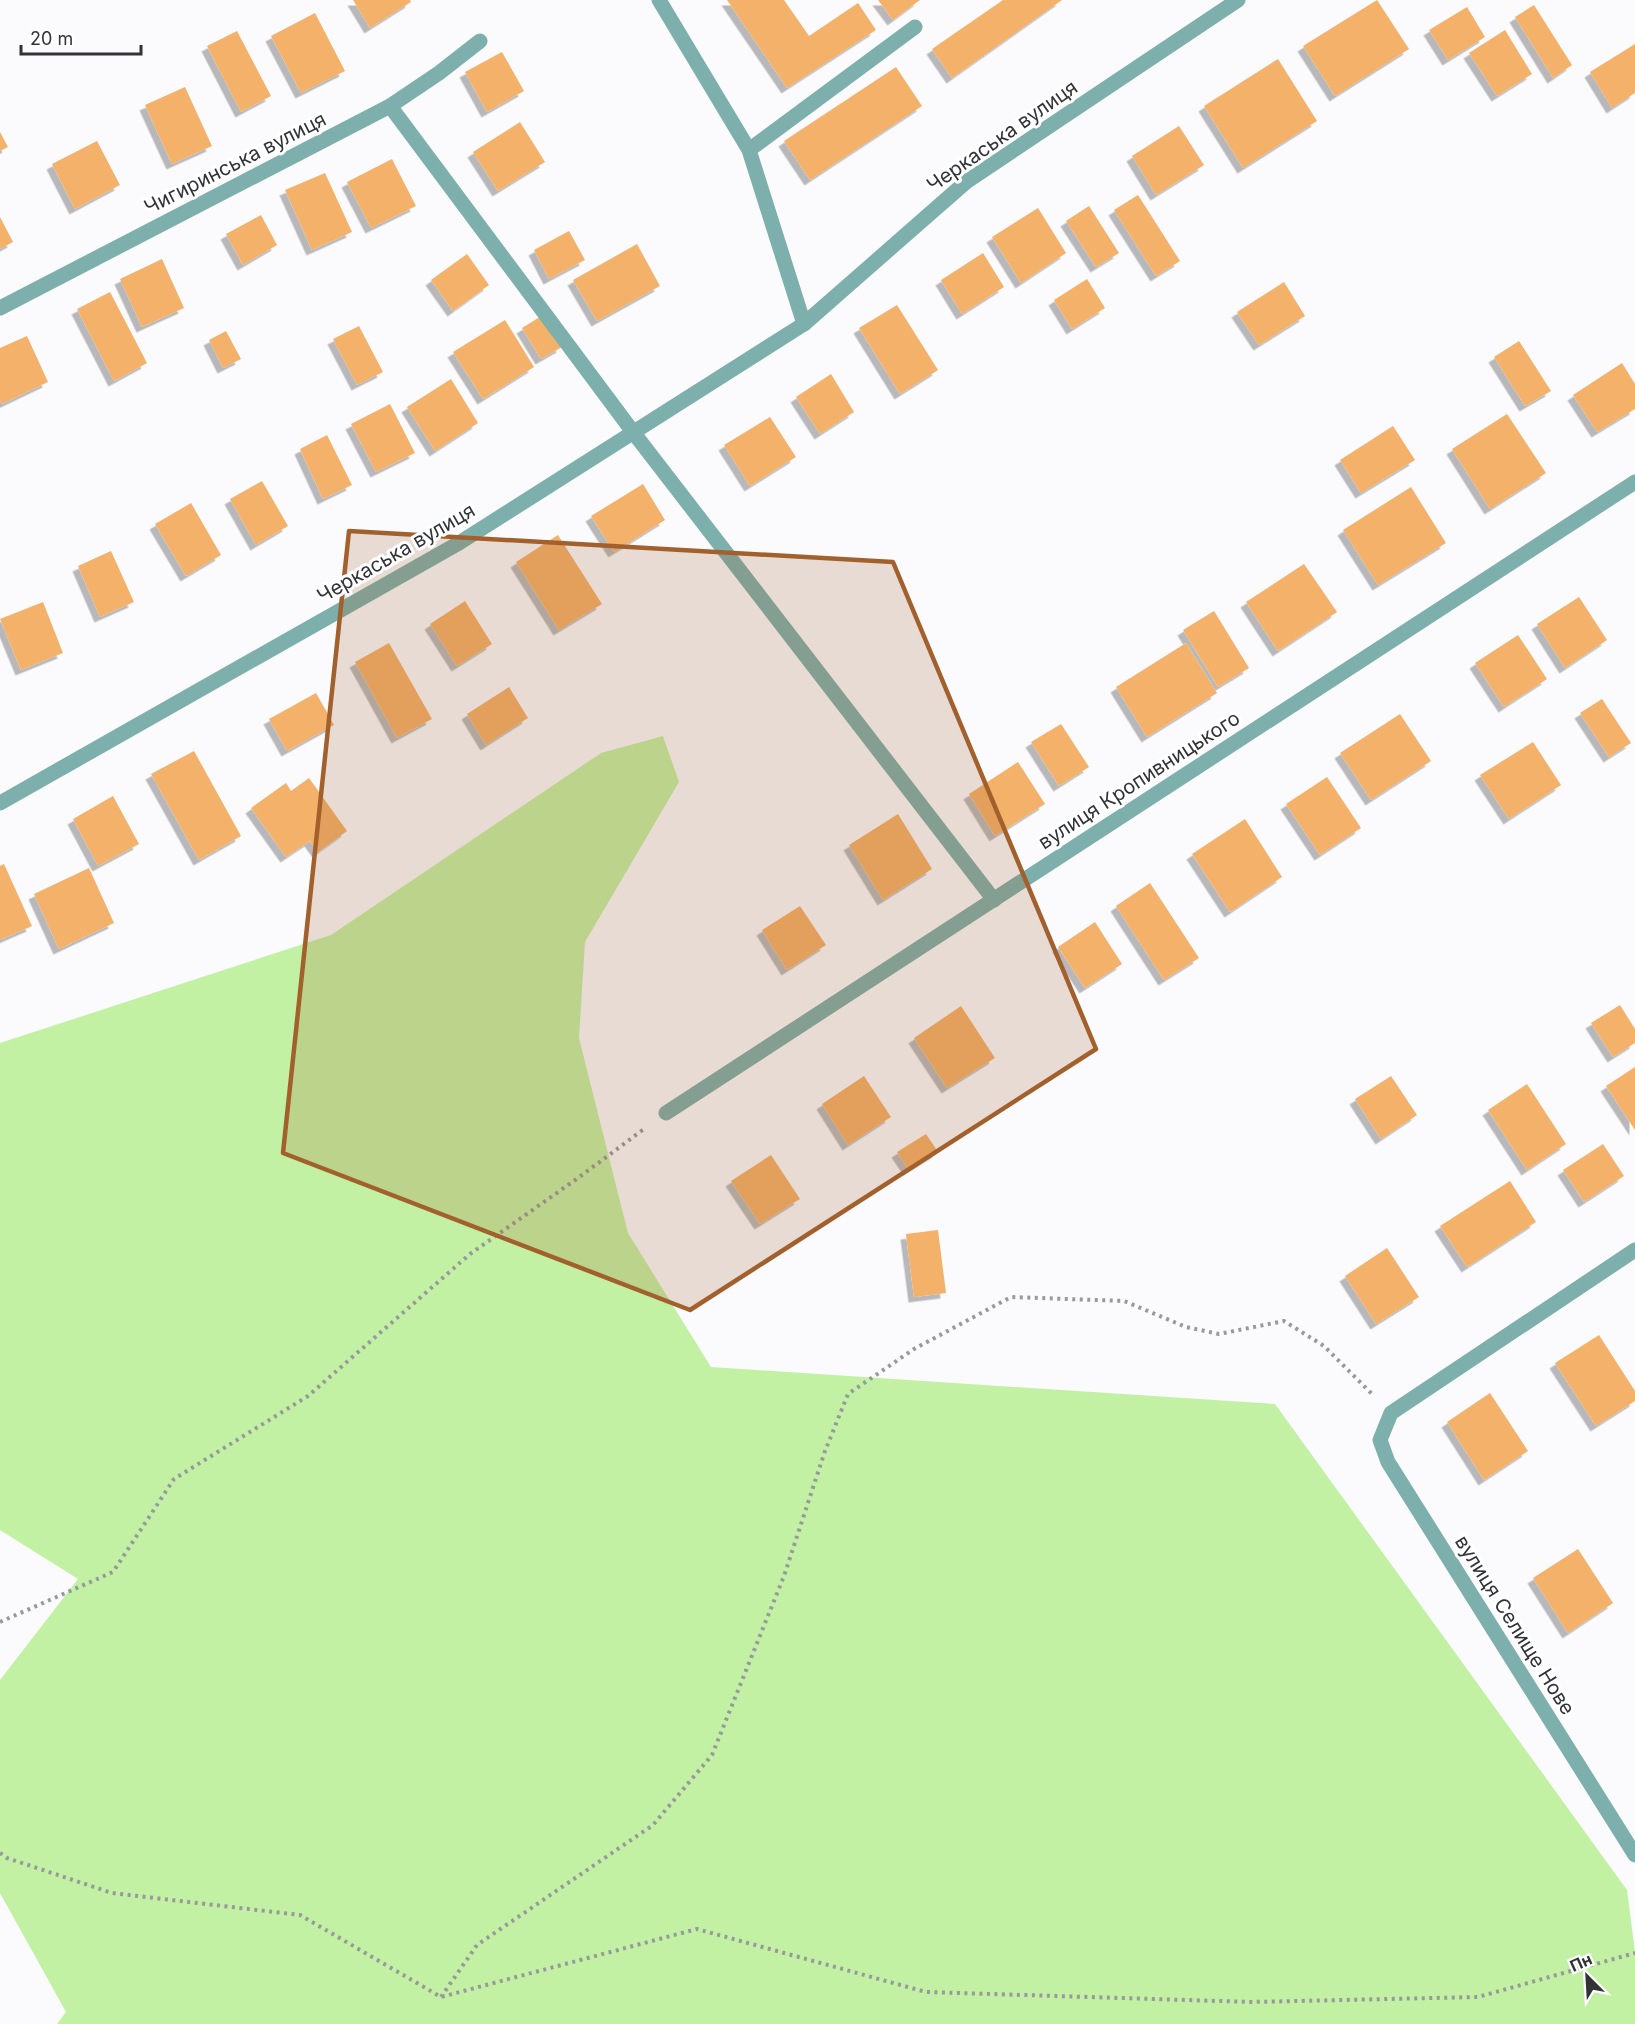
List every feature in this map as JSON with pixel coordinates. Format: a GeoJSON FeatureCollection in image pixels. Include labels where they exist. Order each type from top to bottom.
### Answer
{"type":"FeatureCollection","features":[{"type":"Feature","properties":{"kind":"street"},"geometry":{"type":"LineString","coordinates":[[659,0],[749,150],[804,324]]}},
{"type":"Feature","properties":{"kind":"street","name":"Черкаська вулиця"},"geometry":{"type":"LineString","coordinates":[[0,803],[459,543],[804,324],[966,182],[1238,0]]}},
{"type":"Feature","properties":{"kind":"street"},"geometry":{"type":"LineString","coordinates":[[749,150],[915,27]]}},
{"type":"Feature","properties":{"kind":"street","name":"Чигиринська вулиця"},"geometry":{"type":"LineString","coordinates":[[0,308],[390,106],[439,73],[480,41]]}},
{"type":"Feature","properties":{"kind":"street"},"geometry":{"type":"LineString","coordinates":[[390,106],[633,432],[993,900]]}},
{"type":"Feature","properties":{"kind":"street","name":"вулиця Кропивницького"},"geometry":{"type":"LineString","coordinates":[[666,1113],[1635,482]]}},
{"type":"Feature","properties":{"kind":"street"},"geometry":{"type":"LineString","coordinates":[[1391,1413],[1635,1250]]}},
{"type":"Feature","properties":{"kind":"street","name":"вулиця Селище Нове"},"geometry":{"type":"LineString","coordinates":[[1391,1413],[1380,1440],[1388,1462],[1635,1855]]}},
{"type":"Feature","properties":{"kind":"path"},"geometry":{"type":"LineString","coordinates":[[0,1622],[113,1572],[174,1479],[308,1396],[470,1254],[666,1113]]}},
{"type":"Feature","properties":{"kind":"path"},"geometry":{"type":"LineString","coordinates":[[441,1997],[477,1945],[653,1825],[712,1755],[784,1576],[825,1451],[848,1394],[914,1349],[1011,1297],[1124,1301],[1186,1327],[1220,1334],[1284,1321],[1324,1346],[1391,1413]]}},
{"type":"Feature","properties":{"kind":"path"},"geometry":{"type":"LineString","coordinates":[[0,1853],[7,1858],[112,1893],[300,1915],[441,1997],[697,1929],[926,1992],[1251,2002],[1478,1997],[1635,1953]]}},
{"type":"Feature","properties":{"kind":"highlighted area"},"geometry":{"type":"Polygon","coordinates":[[[349,531],[893,562],[1096,1049],[690,1310],[283,1153],[349,531]]]}},
{"type":"Feature","properties":{"kind":"green space"},"geometry":{"type":"Polygon","coordinates":[[[663,736],[679,782],[585,942],[579,1038],[628,1233],[711,1367],[1275,1404],[1627,1890],[1635,1952],[1635,2024],[57,2024],[66,2012],[0,1893],[0,1680],[78,1579],[0,1530],[0,1043],[331,935],[601,753],[663,736]]]}},
{"type":"Feature","properties":{"kind":"building"},"geometry":{"type":"Polygon","coordinates":[[[353,0],[410,0],[411,2],[370,28],[353,0]]]}},
{"type":"Feature","properties":{"kind":"building"},"geometry":{"type":"Polygon","coordinates":[[[727,0],[784,0],[809,36],[858,3],[876,30],[787,88],[727,0]]]}},
{"type":"Feature","properties":{"kind":"building"},"geometry":{"type":"Polygon","coordinates":[[[878,0],[920,0],[893,20],[878,0]]]}},
{"type":"Feature","properties":{"kind":"building"},"geometry":{"type":"Polygon","coordinates":[[[1003,0],[1062,0],[952,78],[932,49],[1003,0]]]}},
{"type":"Feature","properties":{"kind":"building"},"geometry":{"type":"Polygon","coordinates":[[[1377,0],[1409,49],[1335,96],[1303,46],[1377,0]]]}},
{"type":"Feature","properties":{"kind":"building"},"geometry":{"type":"Polygon","coordinates":[[[1534,5],[1572,65],[1553,78],[1515,17],[1534,5]]]}},
{"type":"Feature","properties":{"kind":"building"},"geometry":{"type":"Polygon","coordinates":[[[1467,7],[1485,37],[1448,60],[1429,30],[1467,7]]]}},
{"type":"Feature","properties":{"kind":"building"},"geometry":{"type":"Polygon","coordinates":[[[315,13],[345,71],[301,93],[271,36],[315,13]]]}},
{"type":"Feature","properties":{"kind":"building"},"geometry":{"type":"Polygon","coordinates":[[[1505,30],[1532,74],[1497,96],[1469,53],[1505,30]]]}},
{"type":"Feature","properties":{"kind":"building"},"geometry":{"type":"Polygon","coordinates":[[[237,31],[271,96],[241,112],[207,46],[237,31]]]}},
{"type":"Feature","properties":{"kind":"building"},"geometry":{"type":"Polygon","coordinates":[[[1635,44],[1635,93],[1612,108],[1590,72],[1635,44]]]}},
{"type":"Feature","properties":{"kind":"building"},"geometry":{"type":"Polygon","coordinates":[[[502,52],[524,91],[487,112],[465,72],[502,52]]]}},
{"type":"Feature","properties":{"kind":"building"},"geometry":{"type":"Polygon","coordinates":[[[1278,59],[1317,121],[1243,168],[1204,106],[1278,59]]]}},
{"type":"Feature","properties":{"kind":"building"},"geometry":{"type":"Polygon","coordinates":[[[896,67],[922,106],[810,180],[784,141],[896,67]]]}},
{"type":"Feature","properties":{"kind":"building"},"geometry":{"type":"Polygon","coordinates":[[[185,87],[212,146],[172,164],[145,105],[185,87]]]}},
{"type":"Feature","properties":{"kind":"building"},"geometry":{"type":"Polygon","coordinates":[[[520,122],[545,162],[498,191],[473,152],[520,122]]]}},
{"type":"Feature","properties":{"kind":"building"},"geometry":{"type":"Polygon","coordinates":[[[1179,126],[1204,165],[1156,195],[1132,156],[1179,126]]]}},
{"type":"Feature","properties":{"kind":"building"},"geometry":{"type":"Polygon","coordinates":[[[0,132],[8,147],[0,151],[0,132]]]}},
{"type":"Feature","properties":{"kind":"building"},"geometry":{"type":"Polygon","coordinates":[[[97,141],[120,185],[75,209],[52,164],[97,141]]]}},
{"type":"Feature","properties":{"kind":"building"},"geometry":{"type":"Polygon","coordinates":[[[392,159],[416,206],[371,228],[347,182],[392,159]]]}},
{"type":"Feature","properties":{"kind":"building"},"geometry":{"type":"Polygon","coordinates":[[[325,173],[352,232],[312,250],[285,190],[325,173]]]}},
{"type":"Feature","properties":{"kind":"building"},"geometry":{"type":"Polygon","coordinates":[[[1138,195],[1180,261],[1156,276],[1114,210],[1138,195]]]}},
{"type":"Feature","properties":{"kind":"building"},"geometry":{"type":"Polygon","coordinates":[[[1089,206],[1119,253],[1096,267],[1066,221],[1089,206]]]}},
{"type":"Feature","properties":{"kind":"building"},"geometry":{"type":"Polygon","coordinates":[[[1038,208],[1066,253],[1021,283],[992,237],[1038,208]]]}},
{"type":"Feature","properties":{"kind":"building"},"geometry":{"type":"Polygon","coordinates":[[[261,215],[277,245],[243,265],[226,234],[261,215]]]}},
{"type":"Feature","properties":{"kind":"building"},"geometry":{"type":"Polygon","coordinates":[[[0,217],[13,242],[0,249],[0,217]]]}},
{"type":"Feature","properties":{"kind":"building"},"geometry":{"type":"Polygon","coordinates":[[[569,231],[585,260],[549,279],[534,250],[569,231]]]}},
{"type":"Feature","properties":{"kind":"building"},"geometry":{"type":"Polygon","coordinates":[[[637,244],[660,286],[597,321],[573,280],[637,244]]]}},
{"type":"Feature","properties":{"kind":"building"},"geometry":{"type":"Polygon","coordinates":[[[983,253],[1004,287],[962,314],[941,280],[983,253]]]}},
{"type":"Feature","properties":{"kind":"building"},"geometry":{"type":"Polygon","coordinates":[[[467,254],[489,285],[453,311],[431,280],[467,254]]]}},
{"type":"Feature","properties":{"kind":"building"},"geometry":{"type":"Polygon","coordinates":[[[162,259],[184,308],[142,327],[120,279],[162,259]]]}},
{"type":"Feature","properties":{"kind":"building"},"geometry":{"type":"Polygon","coordinates":[[[1087,279],[1105,308],[1072,329],[1054,300],[1087,279]]]}},
{"type":"Feature","properties":{"kind":"building"},"geometry":{"type":"Polygon","coordinates":[[[1284,282],[1305,316],[1259,345],[1237,312],[1284,282]]]}},
{"type":"Feature","properties":{"kind":"building"},"geometry":{"type":"Polygon","coordinates":[[[110,292],[147,363],[114,381],[77,309],[110,292]]]}},
{"type":"Feature","properties":{"kind":"building"},"geometry":{"type":"Polygon","coordinates":[[[897,305],[938,370],[900,394],[859,328],[897,305]]]}},
{"type":"Feature","properties":{"kind":"building"},"geometry":{"type":"Polygon","coordinates":[[[543,315],[562,347],[541,359],[522,328],[543,315]]]}},
{"type":"Feature","properties":{"kind":"building"},"geometry":{"type":"Polygon","coordinates":[[[505,320],[534,367],[483,399],[453,352],[505,320]]]}},
{"type":"Feature","properties":{"kind":"building"},"geometry":{"type":"Polygon","coordinates":[[[359,326],[383,372],[357,385],[333,339],[359,326]]]}},
{"type":"Feature","properties":{"kind":"building"},"geometry":{"type":"Polygon","coordinates":[[[226,331],[241,359],[223,368],[209,340],[226,331]]]}},
{"type":"Feature","properties":{"kind":"building"},"geometry":{"type":"Polygon","coordinates":[[[27,336],[48,382],[2,404],[0,400],[0,348],[27,336]]]}},
{"type":"Feature","properties":{"kind":"building"},"geometry":{"type":"Polygon","coordinates":[[[1519,341],[1551,391],[1525,406],[1494,357],[1519,341]]]}},
{"type":"Feature","properties":{"kind":"building"},"geometry":{"type":"Polygon","coordinates":[[[1622,363],[1635,384],[1635,409],[1597,432],[1573,395],[1622,363]]]}},
{"type":"Feature","properties":{"kind":"building"},"geometry":{"type":"Polygon","coordinates":[[[831,374],[854,412],[820,434],[796,397],[831,374]]]}},
{"type":"Feature","properties":{"kind":"building"},"geometry":{"type":"Polygon","coordinates":[[[451,379],[478,423],[435,451],[407,407],[451,379]]]}},
{"type":"Feature","properties":{"kind":"building"},"geometry":{"type":"Polygon","coordinates":[[[390,404],[415,453],[376,472],[351,424],[390,404]]]}},
{"type":"Feature","properties":{"kind":"building"},"geometry":{"type":"Polygon","coordinates":[[[1507,414],[1546,473],[1490,509],[1452,449],[1507,414]]]}},
{"type":"Feature","properties":{"kind":"building"},"geometry":{"type":"Polygon","coordinates":[[[770,417],[796,457],[750,486],[724,445],[770,417]]]}},
{"type":"Feature","properties":{"kind":"building"},"geometry":{"type":"Polygon","coordinates":[[[1393,426],[1415,460],[1361,493],[1340,460],[1393,426]]]}},
{"type":"Feature","properties":{"kind":"building"},"geometry":{"type":"Polygon","coordinates":[[[327,435],[352,485],[323,499],[300,449],[327,435]]]}},
{"type":"Feature","properties":{"kind":"building"},"geometry":{"type":"Polygon","coordinates":[[[262,481],[288,526],[256,545],[230,499],[262,481]]]}},
{"type":"Feature","properties":{"kind":"building"},"geometry":{"type":"Polygon","coordinates":[[[643,484],[665,520],[614,552],[591,516],[643,484]]]}},
{"type":"Feature","properties":{"kind":"building"},"geometry":{"type":"Polygon","coordinates":[[[1411,487],[1446,543],[1378,585],[1343,530],[1411,487]]]}},
{"type":"Feature","properties":{"kind":"building"},"geometry":{"type":"Polygon","coordinates":[[[191,503],[221,555],[186,576],[155,524],[191,503]]]}},
{"type":"Feature","properties":{"kind":"building"},"geometry":{"type":"Polygon","coordinates":[[[558,535],[602,604],[559,630],[516,562],[558,535]]]}},
{"type":"Feature","properties":{"kind":"building"},"geometry":{"type":"Polygon","coordinates":[[[111,551],[134,602],[100,617],[78,566],[111,551]]]}},
{"type":"Feature","properties":{"kind":"building"},"geometry":{"type":"Polygon","coordinates":[[[1304,564],[1337,612],[1278,651],[1246,602],[1304,564]]]}},
{"type":"Feature","properties":{"kind":"building"},"geometry":{"type":"Polygon","coordinates":[[[1579,597],[1607,640],[1565,668],[1537,624],[1579,597]]]}},
{"type":"Feature","properties":{"kind":"building"},"geometry":{"type":"Polygon","coordinates":[[[465,601],[492,644],[457,666],[430,624],[465,601]]]}},
{"type":"Feature","properties":{"kind":"building"},"geometry":{"type":"Polygon","coordinates":[[[43,602],[63,653],[21,670],[0,619],[43,602]]]}},
{"type":"Feature","properties":{"kind":"building"},"geometry":{"type":"Polygon","coordinates":[[[1214,611],[1249,668],[1218,687],[1183,630],[1214,611]]]}},
{"type":"Feature","properties":{"kind":"building"},"geometry":{"type":"Polygon","coordinates":[[[1518,635],[1547,679],[1504,707],[1475,663],[1518,635]]]}},
{"type":"Feature","properties":{"kind":"building"},"geometry":{"type":"Polygon","coordinates":[[[389,643],[432,719],[397,738],[355,662],[389,643]]]}},
{"type":"Feature","properties":{"kind":"building"},"geometry":{"type":"Polygon","coordinates":[[[1186,643],[1217,693],[1147,737],[1116,687],[1186,643]]]}},
{"type":"Feature","properties":{"kind":"building"},"geometry":{"type":"Polygon","coordinates":[[[509,687],[528,718],[486,745],[467,714],[509,687]]]}},
{"type":"Feature","properties":{"kind":"building"},"geometry":{"type":"Polygon","coordinates":[[[316,693],[334,725],[287,751],[269,719],[316,693]]]}},
{"type":"Feature","properties":{"kind":"building"},"geometry":{"type":"Polygon","coordinates":[[[1602,699],[1631,743],[1609,757],[1580,713],[1602,699]]]}},
{"type":"Feature","properties":{"kind":"building"},"geometry":{"type":"Polygon","coordinates":[[[1400,714],[1431,761],[1371,800],[1340,753],[1400,714]]]}},
{"type":"Feature","properties":{"kind":"building"},"geometry":{"type":"Polygon","coordinates":[[[1061,724],[1089,767],[1059,786],[1031,742],[1061,724]]]}},
{"type":"Feature","properties":{"kind":"building"},"geometry":{"type":"Polygon","coordinates":[[[1533,742],[1561,785],[1509,819],[1480,775],[1533,742]]]}},
{"type":"Feature","properties":{"kind":"building"},"geometry":{"type":"Polygon","coordinates":[[[194,751],[241,836],[199,860],[151,774],[194,751]]]}},
{"type":"Feature","properties":{"kind":"building"},"geometry":{"type":"Polygon","coordinates":[[[1018,762],[1045,804],[995,836],[969,794],[1018,762]]]}},
{"type":"Feature","properties":{"kind":"building"},"geometry":{"type":"Polygon","coordinates":[[[1327,777],[1361,828],[1320,855],[1286,804],[1327,777]]]}},
{"type":"Feature","properties":{"kind":"building"},"geometry":{"type":"Polygon","coordinates":[[[309,778],[347,831],[318,852],[310,841],[286,857],[251,808],[286,783],[291,791],[309,778]]]}},
{"type":"Feature","properties":{"kind":"building"},"geometry":{"type":"Polygon","coordinates":[[[113,796],[139,844],[98,866],[73,819],[113,796]]]}},
{"type":"Feature","properties":{"kind":"building"},"geometry":{"type":"Polygon","coordinates":[[[898,814],[932,869],[883,900],[849,845],[898,814]]]}},
{"type":"Feature","properties":{"kind":"building"},"geometry":{"type":"Polygon","coordinates":[[[1245,819],[1282,877],[1230,912],[1192,854],[1245,819]]]}},
{"type":"Feature","properties":{"kind":"building"},"geometry":{"type":"Polygon","coordinates":[[[4,864],[32,926],[0,940],[0,866],[4,864]]]}},
{"type":"Feature","properties":{"kind":"building"},"geometry":{"type":"Polygon","coordinates":[[[89,868],[114,923],[59,949],[34,894],[89,868]]]}},
{"type":"Feature","properties":{"kind":"building"},"geometry":{"type":"Polygon","coordinates":[[[1150,883],[1199,958],[1164,980],[1116,906],[1150,883]]]}},
{"type":"Feature","properties":{"kind":"building"},"geometry":{"type":"Polygon","coordinates":[[[800,906],[826,945],[787,970],[762,930],[800,906]]]}},
{"type":"Feature","properties":{"kind":"building"},"geometry":{"type":"Polygon","coordinates":[[[1095,922],[1122,964],[1085,988],[1058,947],[1095,922]]]}},
{"type":"Feature","properties":{"kind":"building"},"geometry":{"type":"Polygon","coordinates":[[[1620,1005],[1635,1029],[1635,1043],[1613,1057],[1591,1023],[1620,1005]]]}},
{"type":"Feature","properties":{"kind":"building"},"geometry":{"type":"Polygon","coordinates":[[[961,1006],[995,1058],[947,1088],[914,1038],[961,1006]]]}},
{"type":"Feature","properties":{"kind":"building"},"geometry":{"type":"Polygon","coordinates":[[[1635,1067],[1635,1130],[1606,1086],[1635,1067]]]}},
{"type":"Feature","properties":{"kind":"building"},"geometry":{"type":"Polygon","coordinates":[[[864,1076],[891,1117],[848,1145],[822,1104],[864,1076]]]}},
{"type":"Feature","properties":{"kind":"building"},"geometry":{"type":"Polygon","coordinates":[[[1391,1076],[1417,1115],[1381,1139],[1355,1099],[1391,1076]]]}},
{"type":"Feature","properties":{"kind":"building"},"geometry":{"type":"Polygon","coordinates":[[[1527,1084],[1566,1144],[1527,1170],[1488,1110],[1527,1084]]]}},
{"type":"Feature","properties":{"kind":"building"},"geometry":{"type":"Polygon","coordinates":[[[926,1134],[938,1152],[909,1170],[897,1152],[926,1134]]]}},
{"type":"Feature","properties":{"kind":"building"},"geometry":{"type":"Polygon","coordinates":[[[1603,1144],[1624,1176],[1584,1202],[1563,1170],[1603,1144]]]}},
{"type":"Feature","properties":{"kind":"building"},"geometry":{"type":"Polygon","coordinates":[[[771,1155],[800,1199],[760,1224],[731,1181],[771,1155]]]}},
{"type":"Feature","properties":{"kind":"building"},"geometry":{"type":"Polygon","coordinates":[[[1510,1181],[1536,1222],[1467,1267],[1440,1226],[1510,1181]]]}},
{"type":"Feature","properties":{"kind":"building"},"geometry":{"type":"Polygon","coordinates":[[[938,1230],[946,1293],[914,1297],[906,1234],[938,1230]]]}},
{"type":"Feature","properties":{"kind":"building"},"geometry":{"type":"Polygon","coordinates":[[[1387,1248],[1419,1297],[1376,1324],[1345,1276],[1387,1248]]]}},
{"type":"Feature","properties":{"kind":"building"},"geometry":{"type":"Polygon","coordinates":[[[1599,1335],[1635,1391],[1635,1401],[1596,1426],[1555,1363],[1599,1335]]]}},
{"type":"Feature","properties":{"kind":"building"},"geometry":{"type":"Polygon","coordinates":[[[1490,1393],[1528,1451],[1484,1480],[1447,1422],[1490,1393]]]}},
{"type":"Feature","properties":{"kind":"building"},"geometry":{"type":"Polygon","coordinates":[[[1578,1549],[1613,1603],[1568,1633],[1533,1578],[1578,1549]]]}}]}
